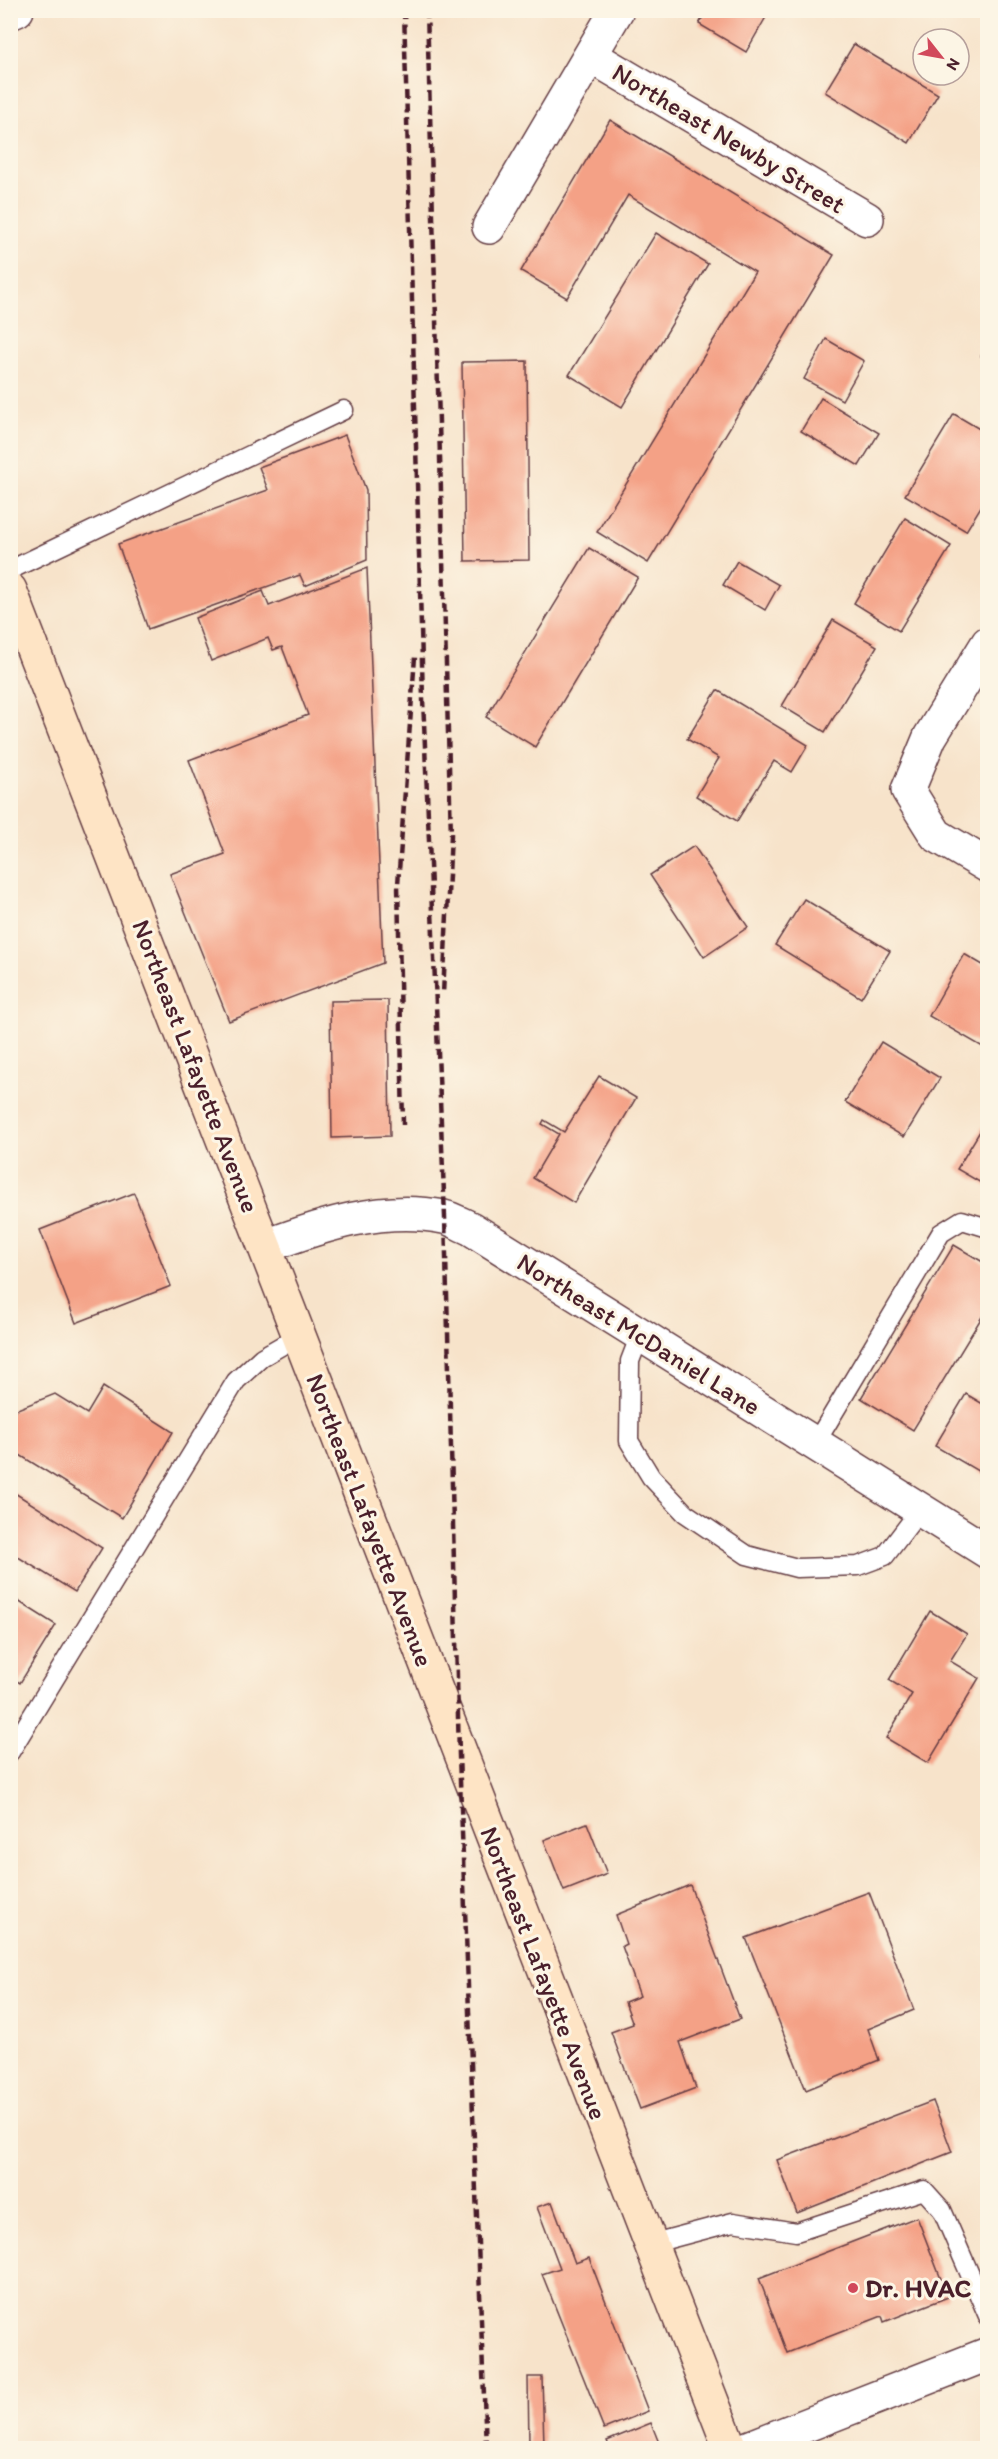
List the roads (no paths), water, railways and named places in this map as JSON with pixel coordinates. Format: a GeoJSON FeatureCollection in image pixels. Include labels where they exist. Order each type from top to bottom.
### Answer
{"type":"FeatureCollection","features":[{"type":"Feature","properties":{"kind":"main road","name":"Northeast Lafayette Avenue"},"geometry":{"type":"LineString","coordinates":[[10,591],[266,1246],[459,1755],[730,2448]]}},
{"type":"Feature","properties":{"kind":"street"},"geometry":{"type":"LineString","coordinates":[[10,13],[16,10]]}},
{"type":"Feature","properties":{"kind":"street"},"geometry":{"type":"LineString","coordinates":[[489,227],[618,10]]}},
{"type":"Feature","properties":{"kind":"street","name":"Northeast Newby Street"},"geometry":{"type":"LineString","coordinates":[[591,56],[867,219]]}},
{"type":"Feature","properties":{"kind":"street"},"geometry":{"type":"LineString","coordinates":[[987,643],[930,737],[908,790],[936,835],[987,866]]}},
{"type":"Feature","properties":{"kind":"street","name":"Northeast McDaniel Lane"},"geometry":{"type":"LineString","coordinates":[[266,1246],[313,1229],[357,1218],[396,1213],[445,1217],[470,1228],[987,1552]]}},
{"type":"Feature","properties":{"kind":"street"},"geometry":{"type":"LineString","coordinates":[[747,2448],[987,2354]]}},
{"type":"Feature","properties":{"kind":"lane"},"geometry":{"type":"LineString","coordinates":[[10,570],[344,410]]}},
{"type":"Feature","properties":{"kind":"lane"},"geometry":{"type":"LineString","coordinates":[[815,1444],[941,1233],[962,1220],[987,1228]]}},
{"type":"Feature","properties":{"kind":"lane"},"geometry":{"type":"LineString","coordinates":[[10,1752],[236,1381],[262,1357],[300,1335]]}},
{"type":"Feature","properties":{"kind":"lane"},"geometry":{"type":"LineString","coordinates":[[640,1335],[630,1361],[629,1441],[651,1477],[685,1513],[747,1555],[797,1568],[858,1566],[885,1556],[920,1510]]}},
{"type":"Feature","properties":{"kind":"lane"},"geometry":{"type":"LineString","coordinates":[[650,2244],[733,2222],[796,2232],[924,2190],[942,2210],[987,2316]]}},
{"type":"Feature","properties":{"kind":"railway"},"geometry":{"type":"LineString","coordinates":[[404,10],[423,699],[445,1217],[459,1755],[486,2448]]}},
{"type":"Feature","properties":{"kind":"railway"},"geometry":{"type":"LineString","coordinates":[[427,10],[451,835],[443,994]]}},
{"type":"Feature","properties":{"kind":"railway"},"geometry":{"type":"LineString","coordinates":[[403,1125],[398,884],[415,657]]}},
{"type":"Feature","properties":{"kind":"place","name":"Dr. HVAC"},"geometry":{"type":"Point","coordinates":[853,2288]}}]}
